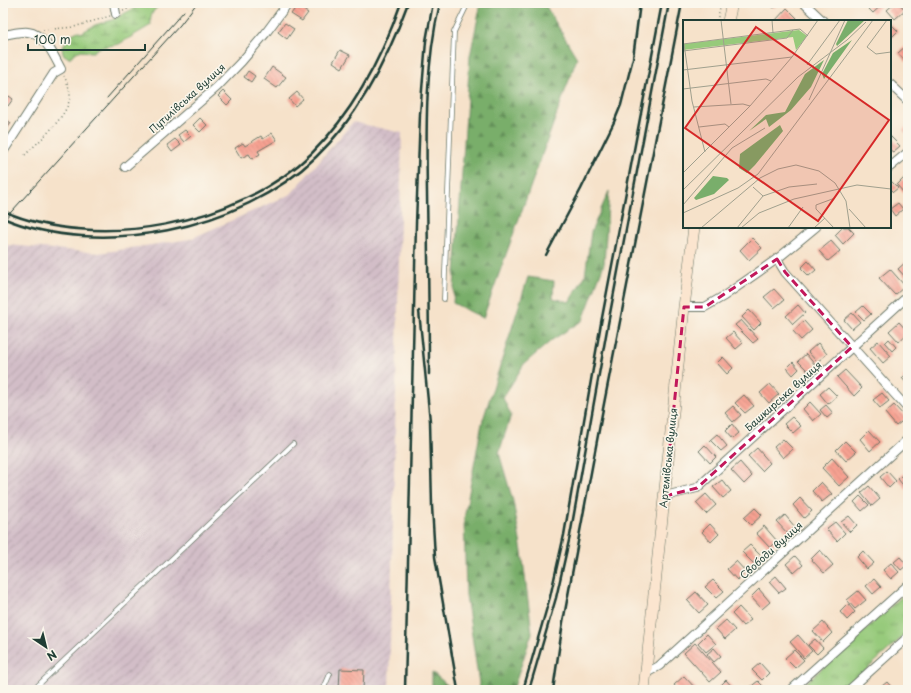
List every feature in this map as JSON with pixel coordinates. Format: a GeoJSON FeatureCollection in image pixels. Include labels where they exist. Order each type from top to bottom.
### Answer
{"type":"FeatureCollection","features":[{"type":"Feature","properties":{"kind":"main road"},"geometry":{"type":"LineString","coordinates":[[728,20],[732,3]]}},
{"type":"Feature","properties":{"kind":"main road","name":"Артемівська вулиця"},"geometry":{"type":"LineString","coordinates":[[644,690],[684,307],[694,228]]}},
{"type":"Feature","properties":{"kind":"street"},"geometry":{"type":"LineString","coordinates":[[114,3],[116,14]]}},
{"type":"Feature","properties":{"kind":"street","name":"Путилівська вулиця"},"geometry":{"type":"LineString","coordinates":[[125,167],[217,87],[265,34],[288,3]]}},
{"type":"Feature","properties":{"kind":"street"},"geometry":{"type":"LineString","coordinates":[[804,3],[822,20]]}},
{"type":"Feature","properties":{"kind":"street"},"geometry":{"type":"LineString","coordinates":[[3,35],[29,32],[39,37],[49,45],[61,69],[54,73],[3,152]]}},
{"type":"Feature","properties":{"kind":"street"},"geometry":{"type":"LineString","coordinates":[[891,85],[908,101]]}},
{"type":"Feature","properties":{"kind":"street"},"geometry":{"type":"LineString","coordinates":[[891,166],[908,152]]}},
{"type":"Feature","properties":{"kind":"street"},"geometry":{"type":"LineString","coordinates":[[684,307],[705,307],[724,296],[776,259],[815,228]]}},
{"type":"Feature","properties":{"kind":"street"},"geometry":{"type":"LineString","coordinates":[[776,259],[784,272],[908,409]]}},
{"type":"Feature","properties":{"kind":"street","name":"Башкирська вулиця"},"geometry":{"type":"LineString","coordinates":[[665,496],[697,488],[908,296]]}},
{"type":"Feature","properties":{"kind":"street","name":"Свободи вулиця"},"geometry":{"type":"LineString","coordinates":[[645,671],[650,671],[659,666],[908,439]]}},
{"type":"Feature","properties":{"kind":"street"},"geometry":{"type":"LineString","coordinates":[[791,690],[908,585]]}},
{"type":"Feature","properties":{"kind":"street"},"geometry":{"type":"LineString","coordinates":[[849,690],[908,637]]}},
{"type":"Feature","properties":{"kind":"lane"},"geometry":{"type":"LineString","coordinates":[[444,299],[454,32],[468,3]]}},
{"type":"Feature","properties":{"kind":"lane"},"geometry":{"type":"LineString","coordinates":[[33,690],[293,444]]}},
{"type":"Feature","properties":{"kind":"lane"},"geometry":{"type":"LineString","coordinates":[[323,690],[330,674]]}},
{"type":"Feature","properties":{"kind":"path"},"geometry":{"type":"LineString","coordinates":[[29,32],[74,27],[116,14],[139,3]]}},
{"type":"Feature","properties":{"kind":"path"},"geometry":{"type":"LineString","coordinates":[[717,20],[721,3]]}},
{"type":"Feature","properties":{"kind":"path"},"geometry":{"type":"LineString","coordinates":[[25,155],[56,123],[65,110],[70,94],[68,84],[61,69]]}},
{"type":"Feature","properties":{"kind":"highlighted area"},"geometry":{"type":"Polygon","coordinates":[[[777,259],[785,272],[852,347],[697,488],[665,496],[684,307],[705,307],[777,259]]]}},
{"type":"Feature","properties":{"kind":"shaded area"},"geometry":{"type":"Polygon","coordinates":[[[353,122],[402,133],[389,690],[3,690],[3,250],[8,245],[99,253],[190,239],[291,194],[353,122]]]}},
{"type":"Feature","properties":{"kind":"green space"},"geometry":{"type":"Polygon","coordinates":[[[144,3],[162,3],[153,12],[151,25],[119,44],[98,48],[93,52],[78,51],[69,58],[63,54],[62,47],[72,34],[78,31],[81,33],[95,25],[112,20],[144,3]]]}},
{"type":"Feature","properties":{"kind":"green space"},"geometry":{"type":"Polygon","coordinates":[[[481,3],[544,3],[577,58],[483,318],[453,303],[470,56],[481,3]]]}},
{"type":"Feature","properties":{"kind":"green space"},"geometry":{"type":"Polygon","coordinates":[[[609,191],[604,264],[583,320],[552,340],[524,364],[503,398],[511,415],[499,453],[513,501],[522,552],[532,633],[513,690],[480,690],[466,595],[464,519],[482,423],[528,277],[554,281],[553,298],[569,302],[585,276],[591,232],[609,191]]]}},
{"type":"Feature","properties":{"kind":"green space"},"geometry":{"type":"Polygon","coordinates":[[[908,591],[908,632],[844,690],[798,690],[908,591]]]}},
{"type":"Feature","properties":{"kind":"green space"},"geometry":{"type":"Polygon","coordinates":[[[432,672],[452,689],[453,690],[432,690],[432,672]]]}},
{"type":"Feature","properties":{"kind":"building"},"geometry":{"type":"Polygon","coordinates":[[[768,3],[778,3],[774,8],[768,3]]]}},
{"type":"Feature","properties":{"kind":"building"},"geometry":{"type":"Polygon","coordinates":[[[870,3],[884,3],[873,13],[866,6],[870,3]]]}},
{"type":"Feature","properties":{"kind":"building"},"geometry":{"type":"Polygon","coordinates":[[[895,3],[899,3],[905,10],[895,19],[887,10],[895,3]]]}},
{"type":"Feature","properties":{"kind":"building"},"geometry":{"type":"Polygon","coordinates":[[[297,6],[308,13],[302,21],[291,14],[297,6]]]}},
{"type":"Feature","properties":{"kind":"building"},"geometry":{"type":"Polygon","coordinates":[[[787,8],[797,18],[795,20],[776,20],[787,8]]]}},
{"type":"Feature","properties":{"kind":"building"},"geometry":{"type":"Polygon","coordinates":[[[285,23],[294,29],[287,39],[278,32],[285,23]]]}},
{"type":"Feature","properties":{"kind":"building"},"geometry":{"type":"Polygon","coordinates":[[[891,24],[898,31],[891,38],[891,24]]]}},
{"type":"Feature","properties":{"kind":"building"},"geometry":{"type":"Polygon","coordinates":[[[908,44],[908,60],[906,62],[898,53],[908,44]]]}},
{"type":"Feature","properties":{"kind":"building"},"geometry":{"type":"Polygon","coordinates":[[[340,50],[350,55],[342,68],[333,62],[340,50]]]}},
{"type":"Feature","properties":{"kind":"building"},"geometry":{"type":"Polygon","coordinates":[[[272,67],[286,77],[277,88],[264,79],[272,67]]]}},
{"type":"Feature","properties":{"kind":"building"},"geometry":{"type":"Polygon","coordinates":[[[248,71],[255,76],[251,82],[244,77],[248,71]]]}},
{"type":"Feature","properties":{"kind":"building"},"geometry":{"type":"Polygon","coordinates":[[[223,91],[232,100],[227,105],[218,96],[223,91]]]}},
{"type":"Feature","properties":{"kind":"building"},"geometry":{"type":"Polygon","coordinates":[[[297,92],[303,99],[295,106],[289,99],[297,92]]]}},
{"type":"Feature","properties":{"kind":"building"},"geometry":{"type":"Polygon","coordinates":[[[9,96],[13,99],[8,106],[3,102],[9,96]]]}},
{"type":"Feature","properties":{"kind":"building"},"geometry":{"type":"Polygon","coordinates":[[[4,118],[11,123],[3,134],[3,120],[4,118]]]}},
{"type":"Feature","properties":{"kind":"building"},"geometry":{"type":"Polygon","coordinates":[[[200,118],[207,125],[200,132],[193,125],[200,118]]]}},
{"type":"Feature","properties":{"kind":"building"},"geometry":{"type":"Polygon","coordinates":[[[908,125],[908,135],[903,130],[908,125]]]}},
{"type":"Feature","properties":{"kind":"building"},"geometry":{"type":"Polygon","coordinates":[[[185,130],[191,136],[184,142],[178,135],[185,130]]]}},
{"type":"Feature","properties":{"kind":"building"},"geometry":{"type":"Polygon","coordinates":[[[272,133],[277,140],[258,151],[260,154],[252,159],[249,154],[241,158],[235,148],[243,143],[245,146],[261,136],[263,139],[272,133]]]}},
{"type":"Feature","properties":{"kind":"building"},"geometry":{"type":"Polygon","coordinates":[[[891,137],[900,146],[893,152],[891,151],[891,137]]]}},
{"type":"Feature","properties":{"kind":"building"},"geometry":{"type":"Polygon","coordinates":[[[175,139],[181,145],[172,152],[167,145],[175,139]]]}},
{"type":"Feature","properties":{"kind":"building"},"geometry":{"type":"Polygon","coordinates":[[[906,176],[908,178],[908,190],[904,193],[897,185],[906,176]]]}},
{"type":"Feature","properties":{"kind":"building"},"geometry":{"type":"Polygon","coordinates":[[[891,181],[898,188],[893,192],[891,190],[891,181]]]}},
{"type":"Feature","properties":{"kind":"building"},"geometry":{"type":"Polygon","coordinates":[[[898,203],[903,209],[895,216],[891,208],[898,203]]]}},
{"type":"Feature","properties":{"kind":"building"},"geometry":{"type":"Polygon","coordinates":[[[842,228],[849,228],[854,233],[843,244],[835,235],[842,228]]]}},
{"type":"Feature","properties":{"kind":"building"},"geometry":{"type":"Polygon","coordinates":[[[752,238],[762,248],[749,260],[740,250],[752,238]]]}},
{"type":"Feature","properties":{"kind":"building"},"geometry":{"type":"Polygon","coordinates":[[[831,241],[840,251],[828,261],[819,251],[831,241]]]}},
{"type":"Feature","properties":{"kind":"building"},"geometry":{"type":"Polygon","coordinates":[[[908,260],[908,280],[898,269],[908,260]]]}},
{"type":"Feature","properties":{"kind":"building"},"geometry":{"type":"Polygon","coordinates":[[[808,261],[816,270],[809,276],[801,268],[808,261]]]}},
{"type":"Feature","properties":{"kind":"building"},"geometry":{"type":"Polygon","coordinates":[[[890,269],[905,286],[895,295],[879,278],[890,269]]]}},
{"type":"Feature","properties":{"kind":"building"},"geometry":{"type":"Polygon","coordinates":[[[774,289],[784,300],[774,308],[764,297],[774,289]]]}},
{"type":"Feature","properties":{"kind":"building"},"geometry":{"type":"Polygon","coordinates":[[[798,305],[805,313],[793,324],[786,316],[798,305]]]}},
{"type":"Feature","properties":{"kind":"building"},"geometry":{"type":"Polygon","coordinates":[[[863,306],[871,314],[864,320],[856,312],[863,306]]]}},
{"type":"Feature","properties":{"kind":"building"},"geometry":{"type":"Polygon","coordinates":[[[749,310],[761,323],[754,330],[742,317],[749,310]]]}},
{"type":"Feature","properties":{"kind":"building"},"geometry":{"type":"Polygon","coordinates":[[[852,313],[860,322],[852,329],[844,320],[852,313]]]}},
{"type":"Feature","properties":{"kind":"building"},"geometry":{"type":"Polygon","coordinates":[[[741,320],[758,339],[753,343],[735,325],[741,320]]]}},
{"type":"Feature","properties":{"kind":"building"},"geometry":{"type":"Polygon","coordinates":[[[804,321],[812,330],[801,340],[793,331],[804,321]]]}},
{"type":"Feature","properties":{"kind":"building"},"geometry":{"type":"Polygon","coordinates":[[[899,322],[908,332],[899,342],[889,331],[899,322]]]}},
{"type":"Feature","properties":{"kind":"building"},"geometry":{"type":"Polygon","coordinates":[[[733,332],[743,343],[736,349],[726,338],[733,332]]]}},
{"type":"Feature","properties":{"kind":"building"},"geometry":{"type":"Polygon","coordinates":[[[889,339],[896,347],[892,351],[885,343],[889,339]]]}},
{"type":"Feature","properties":{"kind":"building"},"geometry":{"type":"Polygon","coordinates":[[[878,341],[891,356],[883,363],[870,348],[878,341]]]}},
{"type":"Feature","properties":{"kind":"building"},"geometry":{"type":"Polygon","coordinates":[[[818,343],[827,354],[817,362],[808,352],[818,343]]]}},
{"type":"Feature","properties":{"kind":"building"},"geometry":{"type":"Polygon","coordinates":[[[806,354],[816,366],[809,372],[798,361],[806,354]]]}},
{"type":"Feature","properties":{"kind":"building"},"geometry":{"type":"Polygon","coordinates":[[[723,357],[733,368],[727,374],[717,363],[723,357]]]}},
{"type":"Feature","properties":{"kind":"building"},"geometry":{"type":"Polygon","coordinates":[[[793,362],[799,369],[793,375],[787,368],[793,362]]]}},
{"type":"Feature","properties":{"kind":"building"},"geometry":{"type":"Polygon","coordinates":[[[845,370],[862,388],[854,396],[837,377],[845,370]]]}},
{"type":"Feature","properties":{"kind":"building"},"geometry":{"type":"Polygon","coordinates":[[[908,373],[908,385],[902,378],[908,373]]]}},
{"type":"Feature","properties":{"kind":"building"},"geometry":{"type":"Polygon","coordinates":[[[770,384],[779,394],[769,403],[760,393],[770,384]]]}},
{"type":"Feature","properties":{"kind":"building"},"geometry":{"type":"Polygon","coordinates":[[[828,387],[837,396],[828,404],[820,394],[828,387]]]}},
{"type":"Feature","properties":{"kind":"building"},"geometry":{"type":"Polygon","coordinates":[[[882,393],[889,401],[880,408],[873,400],[882,393]]]}},
{"type":"Feature","properties":{"kind":"building"},"geometry":{"type":"Polygon","coordinates":[[[744,395],[754,406],[745,413],[735,403],[744,395]]]}},
{"type":"Feature","properties":{"kind":"building"},"geometry":{"type":"Polygon","coordinates":[[[810,402],[821,414],[813,421],[803,409],[810,402]]]}},
{"type":"Feature","properties":{"kind":"building"},"geometry":{"type":"Polygon","coordinates":[[[826,405],[833,413],[827,418],[820,410],[826,405]]]}},
{"type":"Feature","properties":{"kind":"building"},"geometry":{"type":"Polygon","coordinates":[[[894,405],[906,418],[896,426],[885,413],[894,405]]]}},
{"type":"Feature","properties":{"kind":"building"},"geometry":{"type":"Polygon","coordinates":[[[733,406],[741,415],[733,422],[725,413],[733,406]]]}},
{"type":"Feature","properties":{"kind":"building"},"geometry":{"type":"Polygon","coordinates":[[[792,417],[801,426],[793,433],[784,424],[792,417]]]}},
{"type":"Feature","properties":{"kind":"building"},"geometry":{"type":"Polygon","coordinates":[[[732,424],[739,433],[732,439],[725,431],[732,424]]]}},
{"type":"Feature","properties":{"kind":"building"},"geometry":{"type":"Polygon","coordinates":[[[869,430],[880,442],[870,451],[860,439],[869,430]]]}},
{"type":"Feature","properties":{"kind":"building"},"geometry":{"type":"Polygon","coordinates":[[[717,434],[727,446],[721,451],[710,440],[717,434]]]}},
{"type":"Feature","properties":{"kind":"building"},"geometry":{"type":"Polygon","coordinates":[[[783,439],[793,449],[783,458],[774,447],[783,439]]]}},
{"type":"Feature","properties":{"kind":"building"},"geometry":{"type":"Polygon","coordinates":[[[845,441],[856,452],[846,461],[836,450],[845,441]]]}},
{"type":"Feature","properties":{"kind":"building"},"geometry":{"type":"Polygon","coordinates":[[[705,445],[716,457],[710,463],[699,451],[705,445]]]}},
{"type":"Feature","properties":{"kind":"building"},"geometry":{"type":"Polygon","coordinates":[[[757,448],[770,463],[762,471],[748,456],[757,448]]]}},
{"type":"Feature","properties":{"kind":"building"},"geometry":{"type":"Polygon","coordinates":[[[832,458],[849,477],[839,486],[822,468],[832,458]]]}},
{"type":"Feature","properties":{"kind":"building"},"geometry":{"type":"Polygon","coordinates":[[[740,462],[752,476],[744,484],[731,470],[740,462]]]}},
{"type":"Feature","properties":{"kind":"building"},"geometry":{"type":"Polygon","coordinates":[[[887,471],[896,481],[889,488],[880,477],[887,471]]]}},
{"type":"Feature","properties":{"kind":"building"},"geometry":{"type":"Polygon","coordinates":[[[904,473],[908,477],[907,490],[898,479],[904,473]]]}},
{"type":"Feature","properties":{"kind":"building"},"geometry":{"type":"Polygon","coordinates":[[[722,480],[731,491],[723,498],[713,487],[722,480]]]}},
{"type":"Feature","properties":{"kind":"building"},"geometry":{"type":"Polygon","coordinates":[[[821,482],[832,494],[822,502],[812,491],[821,482]]]}},
{"type":"Feature","properties":{"kind":"building"},"geometry":{"type":"Polygon","coordinates":[[[869,486],[880,499],[872,506],[861,493],[869,486]]]}},
{"type":"Feature","properties":{"kind":"building"},"geometry":{"type":"Polygon","coordinates":[[[706,494],[716,505],[706,514],[696,503],[706,494]]]}},
{"type":"Feature","properties":{"kind":"building"},"geometry":{"type":"Polygon","coordinates":[[[860,496],[869,505],[862,511],[854,502],[860,496]]]}},
{"type":"Feature","properties":{"kind":"building"},"geometry":{"type":"Polygon","coordinates":[[[800,498],[812,511],[804,518],[793,505],[800,498]]]}},
{"type":"Feature","properties":{"kind":"building"},"geometry":{"type":"Polygon","coordinates":[[[755,508],[762,515],[751,525],[744,518],[755,508]]]}},
{"type":"Feature","properties":{"kind":"building"},"geometry":{"type":"Polygon","coordinates":[[[785,515],[795,527],[788,534],[777,522],[785,515]]]}},
{"type":"Feature","properties":{"kind":"building"},"geometry":{"type":"Polygon","coordinates":[[[849,516],[857,525],[850,532],[841,522],[849,516]]]}},
{"type":"Feature","properties":{"kind":"building"},"geometry":{"type":"Polygon","coordinates":[[[835,522],[845,533],[837,541],[826,529],[835,522]]]}},
{"type":"Feature","properties":{"kind":"building"},"geometry":{"type":"Polygon","coordinates":[[[710,524],[719,534],[711,542],[702,532],[710,524]]]}},
{"type":"Feature","properties":{"kind":"building"},"geometry":{"type":"Polygon","coordinates":[[[764,526],[777,541],[770,548],[756,533],[764,526]]]}},
{"type":"Feature","properties":{"kind":"building"},"geometry":{"type":"Polygon","coordinates":[[[750,545],[761,556],[753,563],[742,552],[750,545]]]}},
{"type":"Feature","properties":{"kind":"building"},"geometry":{"type":"Polygon","coordinates":[[[820,550],[833,565],[824,573],[811,559],[820,550]]]}},
{"type":"Feature","properties":{"kind":"building"},"geometry":{"type":"Polygon","coordinates":[[[863,551],[874,563],[867,569],[857,557],[863,551]]]}},
{"type":"Feature","properties":{"kind":"building"},"geometry":{"type":"Polygon","coordinates":[[[795,556],[803,565],[794,573],[786,564],[795,556]]]}},
{"type":"Feature","properties":{"kind":"building"},"geometry":{"type":"Polygon","coordinates":[[[900,557],[907,565],[901,570],[894,562],[900,557]]]}},
{"type":"Feature","properties":{"kind":"building"},"geometry":{"type":"Polygon","coordinates":[[[736,561],[746,572],[737,580],[727,569],[736,561]]]}},
{"type":"Feature","properties":{"kind":"building"},"geometry":{"type":"Polygon","coordinates":[[[891,563],[899,572],[891,579],[883,570],[891,563]]]}},
{"type":"Feature","properties":{"kind":"building"},"geometry":{"type":"Polygon","coordinates":[[[776,576],[786,588],[779,593],[769,582],[776,576]]]}},
{"type":"Feature","properties":{"kind":"building"},"geometry":{"type":"Polygon","coordinates":[[[874,579],[881,587],[873,594],[866,586],[874,579]]]}},
{"type":"Feature","properties":{"kind":"building"},"geometry":{"type":"Polygon","coordinates":[[[713,580],[724,591],[716,598],[705,587],[713,580]]]}},
{"type":"Feature","properties":{"kind":"building"},"geometry":{"type":"Polygon","coordinates":[[[759,589],[770,602],[762,609],[751,597],[759,589]]]}},
{"type":"Feature","properties":{"kind":"building"},"geometry":{"type":"Polygon","coordinates":[[[858,591],[866,600],[855,609],[847,600],[858,591]]]}},
{"type":"Feature","properties":{"kind":"building"},"geometry":{"type":"Polygon","coordinates":[[[696,592],[708,605],[699,613],[687,600],[696,592]]]}},
{"type":"Feature","properties":{"kind":"building"},"geometry":{"type":"Polygon","coordinates":[[[848,604],[855,612],[847,620],[840,612],[848,604]]]}},
{"type":"Feature","properties":{"kind":"building"},"geometry":{"type":"Polygon","coordinates":[[[739,607],[751,620],[743,626],[732,614],[739,607]]]}},
{"type":"Feature","properties":{"kind":"building"},"geometry":{"type":"Polygon","coordinates":[[[726,620],[735,630],[725,639],[716,629],[726,620]]]}},
{"type":"Feature","properties":{"kind":"building"},"geometry":{"type":"Polygon","coordinates":[[[823,622],[832,633],[823,642],[813,631],[823,622]]]}},
{"type":"Feature","properties":{"kind":"building"},"geometry":{"type":"Polygon","coordinates":[[[707,634],[716,644],[706,652],[698,643],[707,634]]]}},
{"type":"Feature","properties":{"kind":"building"},"geometry":{"type":"Polygon","coordinates":[[[798,635],[812,651],[804,658],[790,642],[798,635]]]}},
{"type":"Feature","properties":{"kind":"building"},"geometry":{"type":"Polygon","coordinates":[[[815,639],[823,648],[817,654],[808,645],[815,639]]]}},
{"type":"Feature","properties":{"kind":"building"},"geometry":{"type":"Polygon","coordinates":[[[695,643],[721,672],[710,682],[684,653],[695,643]]]}},
{"type":"Feature","properties":{"kind":"building"},"geometry":{"type":"Polygon","coordinates":[[[714,648],[721,656],[714,662],[707,654],[714,648]]]}},
{"type":"Feature","properties":{"kind":"building"},"geometry":{"type":"Polygon","coordinates":[[[794,650],[804,660],[795,668],[785,658],[794,650]]]}},
{"type":"Feature","properties":{"kind":"building"},"geometry":{"type":"Polygon","coordinates":[[[760,663],[769,673],[762,680],[752,670],[760,663]]]}},
{"type":"Feature","properties":{"kind":"building"},"geometry":{"type":"Polygon","coordinates":[[[340,669],[364,670],[363,690],[339,690],[340,669]]]}},
{"type":"Feature","properties":{"kind":"building"},"geometry":{"type":"Polygon","coordinates":[[[684,676],[697,690],[678,690],[674,685],[684,676]]]}},
{"type":"Feature","properties":{"kind":"building"},"geometry":{"type":"Polygon","coordinates":[[[726,680],[735,690],[720,690],[718,688],[726,680]]]}},
{"type":"Feature","properties":{"kind":"building"},"geometry":{"type":"Polygon","coordinates":[[[758,681],[767,690],[751,690],[749,688],[758,681]]]}},
{"type":"Feature","properties":{"kind":"building"},"geometry":{"type":"Polygon","coordinates":[[[887,682],[894,690],[877,690],[887,682]]]}},
{"type":"Feature","properties":{"kind":"tram line"},"geometry":{"type":"LineString","coordinates":[[3,221],[180,25],[197,3]]}},
{"type":"Feature","properties":{"kind":"tram line"},"geometry":{"type":"LineString","coordinates":[[107,98],[184,11]]}},
{"type":"Feature","properties":{"kind":"railway"},"geometry":{"type":"LineString","coordinates":[[3,211],[41,223],[81,229],[123,230],[165,224],[207,214],[246,198],[281,178],[312,153],[341,120],[365,83],[385,43],[401,3]]}},
{"type":"Feature","properties":{"kind":"railway"},"geometry":{"type":"LineString","coordinates":[[3,218],[41,230],[82,236],[124,236],[167,230],[209,219],[249,203],[285,182],[316,157],[346,123],[371,85],[391,44],[408,3]]}},
{"type":"Feature","properties":{"kind":"railway"},"geometry":{"type":"LineString","coordinates":[[405,690],[420,114],[426,41],[433,3]]}},
{"type":"Feature","properties":{"kind":"railway"},"geometry":{"type":"LineString","coordinates":[[429,374],[427,121],[429,73],[435,26],[440,3]]}},
{"type":"Feature","properties":{"kind":"railway"},"geometry":{"type":"LineString","coordinates":[[546,255],[581,189],[621,105],[633,58],[640,3]]}},
{"type":"Feature","properties":{"kind":"railway"},"geometry":{"type":"LineString","coordinates":[[523,690],[550,597],[564,535],[601,323],[662,3]]}},
{"type":"Feature","properties":{"kind":"railway"},"geometry":{"type":"LineString","coordinates":[[529,690],[556,598],[570,536],[608,324],[669,3]]}},
{"type":"Feature","properties":{"kind":"railway"},"geometry":{"type":"LineString","coordinates":[[553,690],[563,622],[602,414],[682,3]]}},
{"type":"Feature","properties":{"kind":"railway"},"geometry":{"type":"LineString","coordinates":[[419,311],[430,421],[435,557],[458,690]]}}]}
